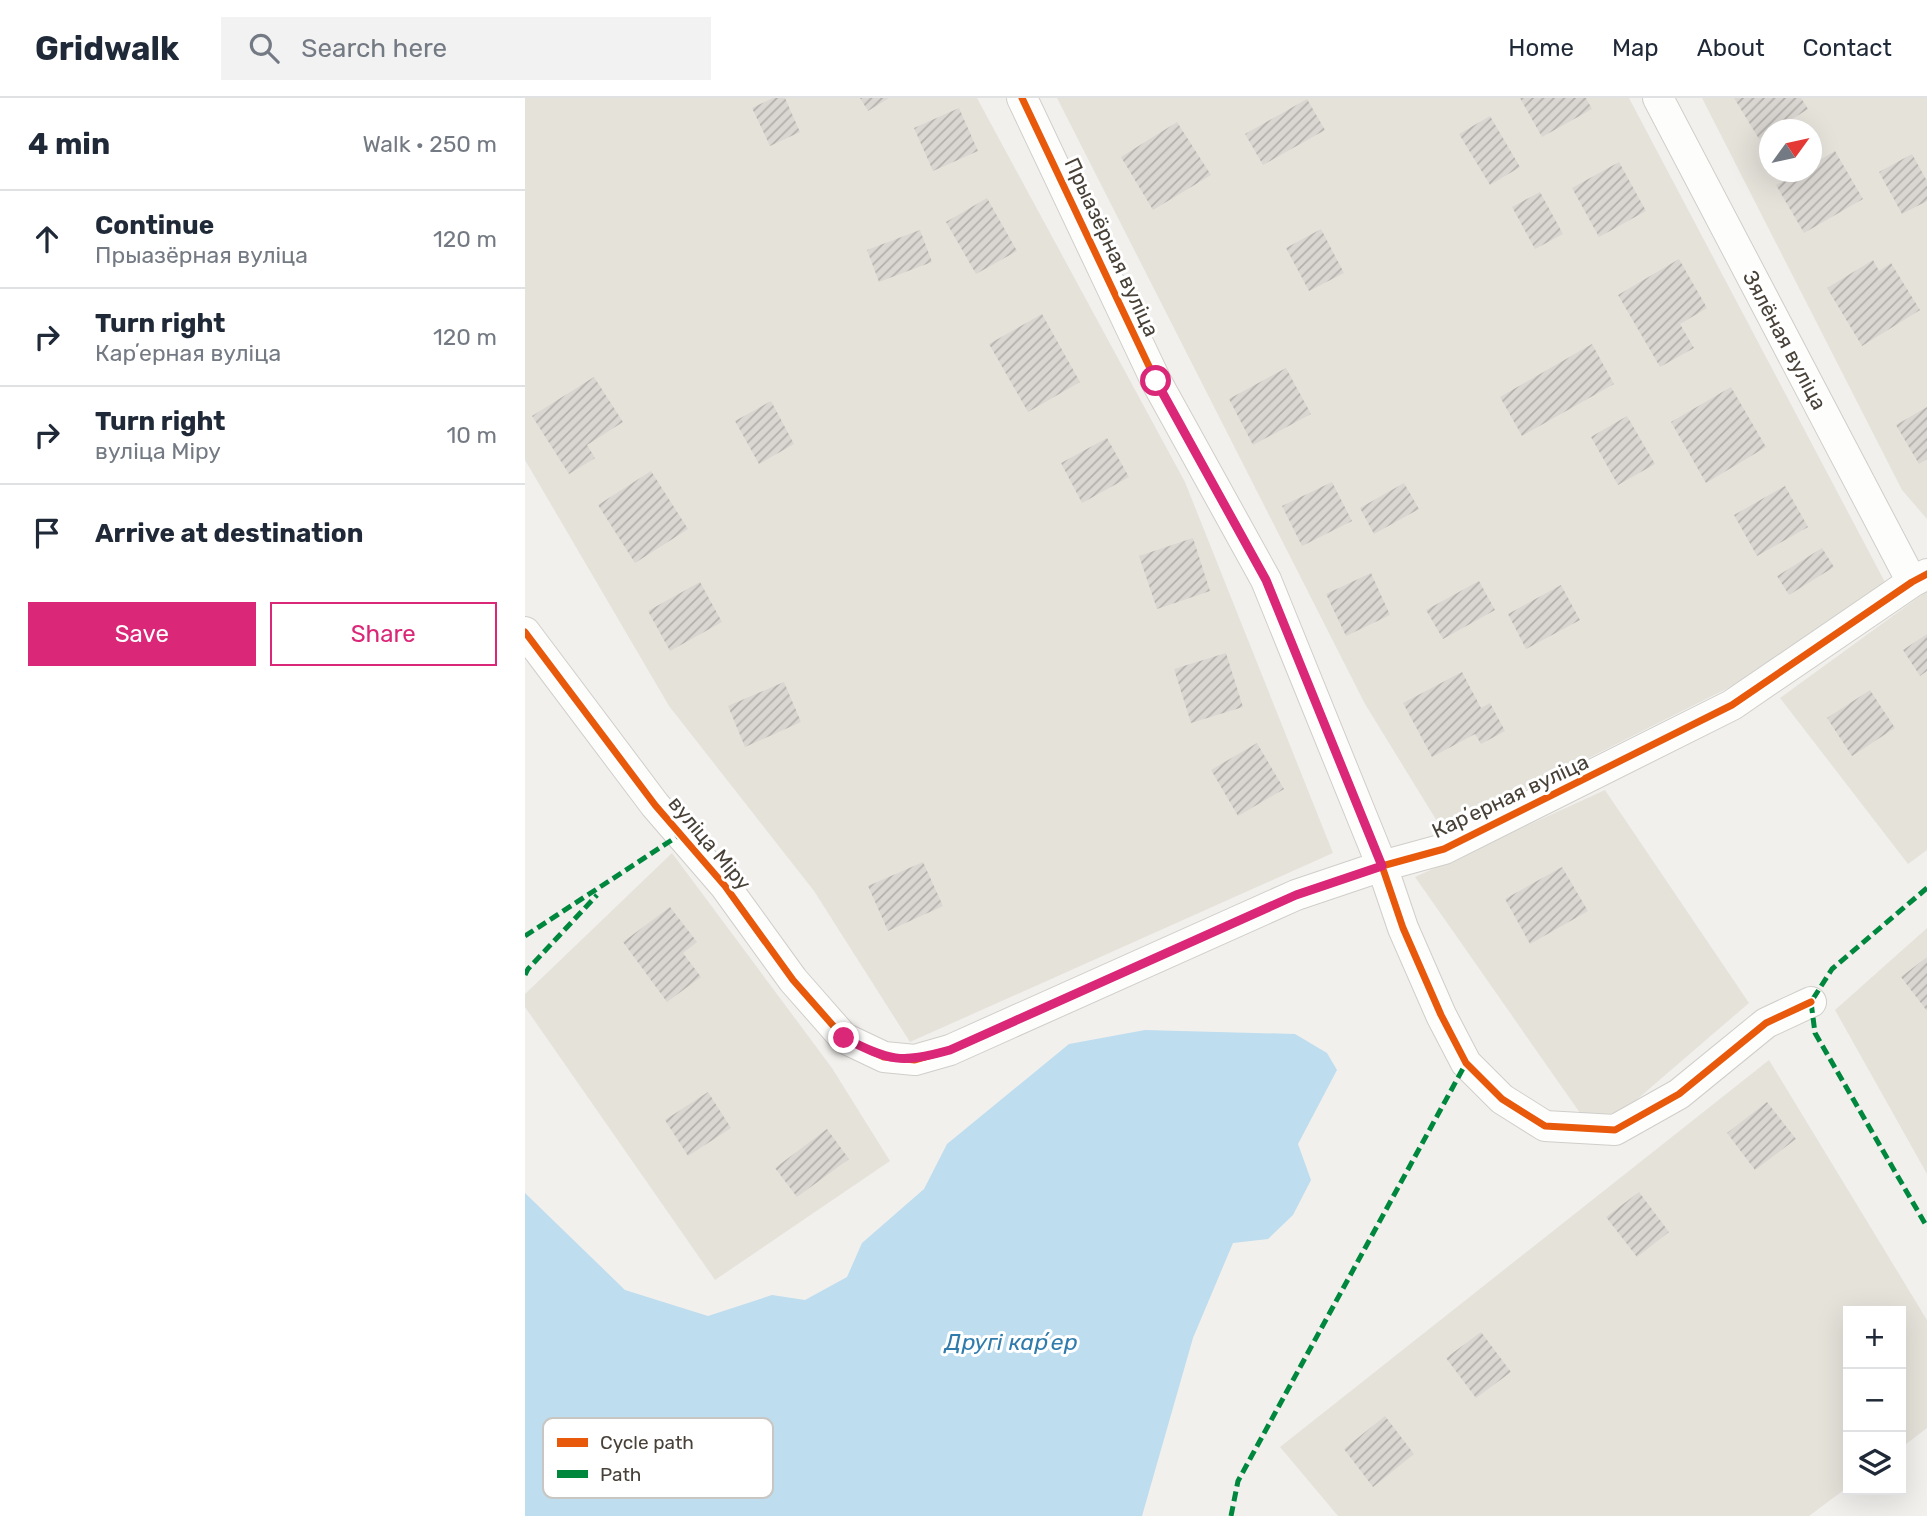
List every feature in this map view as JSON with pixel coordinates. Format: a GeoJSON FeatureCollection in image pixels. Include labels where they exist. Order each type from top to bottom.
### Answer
{"type":"FeatureCollection","features":[{"type":"Feature","properties":{"kind":"street","name":"Прыазёрная вуліца"},"geometry":{"type":"LineString","coordinates":[[1022,98],[1156,381],[1266,580],[1382,866],[1403,928],[1466,1063],[1501,1099],[1545,1126],[1615,1130],[1679,1094],[1766,1023],[1811,1002]]}},
{"type":"Feature","properties":{"kind":"street","name":"Зялёная вуліца"},"geometry":{"type":"LineString","coordinates":[[1658,98],[1919,578]]}},
{"type":"Feature","properties":{"kind":"street","name":"Карʼерная вуліца"},"geometry":{"type":"LineString","coordinates":[[884,1057],[915,1060],[950,1050],[1296,895],[1382,866],[1444,849],[1732,705],[1919,578]]}},
{"type":"Feature","properties":{"kind":"street","name":"вуліца Міру"},"geometry":{"type":"LineString","coordinates":[[528,642],[655,805],[725,886],[793,980],[844,1038],[884,1057]]}},
{"type":"Feature","properties":{"kind":"shaded area"},"geometry":{"type":"Polygon","coordinates":[[[525,98],[977,98],[1185,482],[1333,853],[910,1042],[814,891],[669,706],[525,460],[525,98]]]}},
{"type":"Feature","properties":{"kind":"shaded area"},"geometry":{"type":"Polygon","coordinates":[[[1057,98],[1629,98],[1886,584],[1762,671],[1443,831],[1365,704],[1057,98]]]}},
{"type":"Feature","properties":{"kind":"shaded area"},"geometry":{"type":"Polygon","coordinates":[[[1702,98],[1927,98],[1927,519],[1902,490],[1702,98]]]}},
{"type":"Feature","properties":{"kind":"shaded area"},"geometry":{"type":"Polygon","coordinates":[[[1927,591],[1927,850],[1908,864],[1780,698],[1927,591]]]}},
{"type":"Feature","properties":{"kind":"shaded area"},"geometry":{"type":"Polygon","coordinates":[[[1605,790],[1749,1003],[1620,1114],[1580,1113],[1415,877],[1605,790]]]}},
{"type":"Feature","properties":{"kind":"shaded area"},"geometry":{"type":"Polygon","coordinates":[[[672,853],[832,1068],[890,1161],[715,1280],[525,1007],[525,994],[672,853]]]}},
{"type":"Feature","properties":{"kind":"shaded area"},"geometry":{"type":"Polygon","coordinates":[[[1927,928],[1927,1174],[1835,1010],[1927,928]]]}},
{"type":"Feature","properties":{"kind":"shaded area"},"geometry":{"type":"Polygon","coordinates":[[[1769,1060],[1927,1320],[1927,1428],[1906,1444],[1906,1306],[1843,1306],[1843,1491],[1809,1516],[1338,1516],[1280,1447],[1769,1060]]]}},
{"type":"Feature","properties":{"kind":"water","name":"Другі карʼер"},"geometry":{"type":"Polygon","coordinates":[[[1145,1030],[1295,1034],[1327,1053],[1337,1070],[1298,1144],[1311,1180],[1293,1215],[1268,1239],[1233,1243],[1193,1338],[1142,1516],[525,1516],[525,1193],[625,1290],[708,1316],[772,1295],[805,1300],[847,1277],[862,1243],[924,1189],[947,1144],[1069,1044],[1145,1030]]]}},
{"type":"Feature","properties":{"kind":"building"},"geometry":{"type":"Polygon","coordinates":[[[773,98],[785,98],[800,132],[770,146],[752,108],[773,98]]]}},
{"type":"Feature","properties":{"kind":"building"},"geometry":{"type":"Polygon","coordinates":[[[860,98],[889,98],[868,111],[860,98]]]}},
{"type":"Feature","properties":{"kind":"building"},"geometry":{"type":"Polygon","coordinates":[[[1520,98],[1586,98],[1592,109],[1542,137],[1520,98]]]}},
{"type":"Feature","properties":{"kind":"building"},"geometry":{"type":"Polygon","coordinates":[[[1734,98],[1801,98],[1808,109],[1792,119],[1759,119],[1759,139],[1734,98]]]}},
{"type":"Feature","properties":{"kind":"building"},"geometry":{"type":"Polygon","coordinates":[[[1307,99],[1325,130],[1263,165],[1245,134],[1307,99]]]}},
{"type":"Feature","properties":{"kind":"building"},"geometry":{"type":"Polygon","coordinates":[[[959,108],[978,151],[933,171],[914,128],[959,108]]]}},
{"type":"Feature","properties":{"kind":"building"},"geometry":{"type":"Polygon","coordinates":[[[1490,116],[1520,167],[1490,185],[1459,134],[1490,116]]]}},
{"type":"Feature","properties":{"kind":"building"},"geometry":{"type":"Polygon","coordinates":[[[1177,122],[1211,175],[1153,210],[1121,157],[1177,122]]]}},
{"type":"Feature","properties":{"kind":"building"},"geometry":{"type":"Polygon","coordinates":[[[1835,151],[1863,199],[1804,233],[1776,185],[1782,182],[1822,182],[1822,159],[1835,151]]]}},
{"type":"Feature","properties":{"kind":"building"},"geometry":{"type":"Polygon","coordinates":[[[1912,154],[1927,181],[1927,201],[1902,214],[1879,172],[1912,154]]]}},
{"type":"Feature","properties":{"kind":"building"},"geometry":{"type":"Polygon","coordinates":[[[1619,162],[1646,211],[1599,237],[1572,188],[1619,162]]]}},
{"type":"Feature","properties":{"kind":"building"},"geometry":{"type":"Polygon","coordinates":[[[1540,192],[1563,234],[1535,249],[1512,207],[1540,192]]]}},
{"type":"Feature","properties":{"kind":"building"},"geometry":{"type":"Polygon","coordinates":[[[987,198],[1017,251],[976,274],[946,222],[987,198]]]}},
{"type":"Feature","properties":{"kind":"building"},"geometry":{"type":"Polygon","coordinates":[[[1321,229],[1344,273],[1309,291],[1286,248],[1321,229]]]}},
{"type":"Feature","properties":{"kind":"building"},"geometry":{"type":"Polygon","coordinates":[[[920,230],[932,262],[879,282],[867,250],[920,230]]]}},
{"type":"Feature","properties":{"kind":"building"},"geometry":{"type":"Polygon","coordinates":[[[1679,259],[1707,308],[1680,324],[1694,348],[1660,367],[1618,295],[1679,259]]]}},
{"type":"Feature","properties":{"kind":"building"},"geometry":{"type":"Polygon","coordinates":[[[1873,260],[1879,271],[1891,263],[1920,310],[1862,346],[1827,288],[1873,260]]]}},
{"type":"Feature","properties":{"kind":"building"},"geometry":{"type":"Polygon","coordinates":[[[1042,314],[1080,382],[1028,412],[989,344],[1042,314]]]}},
{"type":"Feature","properties":{"kind":"building"},"geometry":{"type":"Polygon","coordinates":[[[1592,344],[1614,384],[1522,436],[1500,397],[1592,344]]]}},
{"type":"Feature","properties":{"kind":"building"},"geometry":{"type":"Polygon","coordinates":[[[1286,368],[1311,414],[1253,445],[1229,399],[1286,368]]]}},
{"type":"Feature","properties":{"kind":"building"},"geometry":{"type":"Polygon","coordinates":[[[594,377],[623,422],[587,445],[595,458],[569,474],[532,416],[594,377]]]}},
{"type":"Feature","properties":{"kind":"building"},"geometry":{"type":"Polygon","coordinates":[[[1731,387],[1766,447],[1706,483],[1671,422],[1731,387]]]}},
{"type":"Feature","properties":{"kind":"building"},"geometry":{"type":"Polygon","coordinates":[[[771,401],[794,444],[759,464],[735,421],[771,401]]]}},
{"type":"Feature","properties":{"kind":"building"},"geometry":{"type":"Polygon","coordinates":[[[1927,407],[1927,459],[1919,464],[1896,425],[1927,407]]]}},
{"type":"Feature","properties":{"kind":"building"},"geometry":{"type":"Polygon","coordinates":[[[1627,416],[1655,464],[1618,485],[1591,437],[1627,416]]]}},
{"type":"Feature","properties":{"kind":"building"},"geometry":{"type":"Polygon","coordinates":[[[1107,438],[1129,477],[1082,503],[1061,463],[1107,438]]]}},
{"type":"Feature","properties":{"kind":"building"},"geometry":{"type":"Polygon","coordinates":[[[651,471],[688,529],[635,563],[598,505],[651,471]]]}},
{"type":"Feature","properties":{"kind":"building"},"geometry":{"type":"Polygon","coordinates":[[[1332,482],[1352,521],[1302,546],[1282,506],[1332,482]]]}},
{"type":"Feature","properties":{"kind":"building"},"geometry":{"type":"Polygon","coordinates":[[[1404,483],[1419,509],[1374,534],[1360,508],[1404,483]]]}},
{"type":"Feature","properties":{"kind":"building"},"geometry":{"type":"Polygon","coordinates":[[[1785,486],[1808,527],[1757,556],[1734,515],[1785,486]]]}},
{"type":"Feature","properties":{"kind":"building"},"geometry":{"type":"Polygon","coordinates":[[[1193,538],[1210,591],[1157,609],[1139,556],[1193,538]]]}},
{"type":"Feature","properties":{"kind":"building"},"geometry":{"type":"Polygon","coordinates":[[[1822,548],[1834,567],[1789,595],[1777,576],[1822,548]]]}},
{"type":"Feature","properties":{"kind":"building"},"geometry":{"type":"Polygon","coordinates":[[[1371,573],[1390,615],[1346,636],[1326,594],[1371,573]]]}},
{"type":"Feature","properties":{"kind":"building"},"geometry":{"type":"Polygon","coordinates":[[[1479,581],[1495,610],[1443,639],[1426,610],[1479,581]]]}},
{"type":"Feature","properties":{"kind":"building"},"geometry":{"type":"Polygon","coordinates":[[[700,582],[722,622],[670,651],[648,611],[700,582]]]}},
{"type":"Feature","properties":{"kind":"building"},"geometry":{"type":"Polygon","coordinates":[[[1561,585],[1580,620],[1526,649],[1508,614],[1561,585]]]}},
{"type":"Feature","properties":{"kind":"building"},"geometry":{"type":"Polygon","coordinates":[[[1927,634],[1927,671],[1920,676],[1903,650],[1927,634]]]}},
{"type":"Feature","properties":{"kind":"building"},"geometry":{"type":"Polygon","coordinates":[[[1226,653],[1243,707],[1191,723],[1174,669],[1226,653]]]}},
{"type":"Feature","properties":{"kind":"building"},"geometry":{"type":"Polygon","coordinates":[[[1462,672],[1481,708],[1490,703],[1505,731],[1481,744],[1475,734],[1432,757],[1403,703],[1462,672]]]}},
{"type":"Feature","properties":{"kind":"building"},"geometry":{"type":"Polygon","coordinates":[[[784,682],[801,722],[745,747],[728,706],[784,682]]]}},
{"type":"Feature","properties":{"kind":"building"},"geometry":{"type":"Polygon","coordinates":[[[1870,690],[1895,728],[1852,756],[1827,718],[1870,690]]]}},
{"type":"Feature","properties":{"kind":"building"},"geometry":{"type":"Polygon","coordinates":[[[1257,743],[1284,789],[1238,816],[1211,770],[1257,743]]]}},
{"type":"Feature","properties":{"kind":"building"},"geometry":{"type":"Polygon","coordinates":[[[923,862],[943,906],[888,931],[868,886],[923,862]]]}},
{"type":"Feature","properties":{"kind":"building"},"geometry":{"type":"Polygon","coordinates":[[[1562,867],[1588,911],[1530,944],[1505,899],[1562,867]]]}},
{"type":"Feature","properties":{"kind":"building"},"geometry":{"type":"Polygon","coordinates":[[[670,907],[697,942],[683,953],[701,977],[667,1002],[623,942],[670,907]]]}},
{"type":"Feature","properties":{"kind":"building"},"geometry":{"type":"Polygon","coordinates":[[[1927,957],[1927,1011],[1901,977],[1927,957]]]}},
{"type":"Feature","properties":{"kind":"building"},"geometry":{"type":"Polygon","coordinates":[[[708,1092],[731,1128],[688,1156],[665,1120],[708,1092]]]}},
{"type":"Feature","properties":{"kind":"building"},"geometry":{"type":"Polygon","coordinates":[[[1767,1102],[1796,1139],[1755,1170],[1727,1133],[1767,1102]]]}},
{"type":"Feature","properties":{"kind":"building"},"geometry":{"type":"Polygon","coordinates":[[[827,1129],[849,1159],[797,1197],[775,1168],[827,1129]]]}},
{"type":"Feature","properties":{"kind":"building"},"geometry":{"type":"Polygon","coordinates":[[[1639,1192],[1669,1232],[1637,1257],[1606,1217],[1639,1192]]]}},
{"type":"Feature","properties":{"kind":"building"},"geometry":{"type":"Polygon","coordinates":[[[1481,1332],[1511,1372],[1476,1398],[1446,1358],[1481,1332]]]}},
{"type":"Feature","properties":{"kind":"building"},"geometry":{"type":"Polygon","coordinates":[[[1385,1416],[1414,1454],[1373,1487],[1344,1449],[1385,1416]]]}},
{"type":"Feature","properties":{"kind":"marked path"},"geometry":{"type":"LineString","coordinates":[[525,936],[681,834]]}},
{"type":"Feature","properties":{"kind":"marked path"},"geometry":{"type":"LineString","coordinates":[[1927,888],[1832,969],[1811,1002],[1815,1033],[1927,1227]]}},
{"type":"Feature","properties":{"kind":"marked path"},"geometry":{"type":"LineString","coordinates":[[525,975],[597,895]]}},
{"type":"Feature","properties":{"kind":"marked path"},"geometry":{"type":"LineString","coordinates":[[1231,1516],[1238,1481],[1466,1063]]}},
{"type":"Feature","properties":{"kind":"cycle path"},"geometry":{"type":"LineString","coordinates":[[1022,98],[1156,381],[1266,580],[1382,866],[1403,928],[1441,1015],[1466,1063],[1502,1099],[1545,1126],[1615,1130],[1679,1094],[1766,1023],[1811,1002]]}},
{"type":"Feature","properties":{"kind":"cycle path"},"geometry":{"type":"LineString","coordinates":[[525,632],[655,805],[725,886],[793,980],[844,1038],[884,1057],[915,1060],[950,1050],[1296,895],[1382,866],[1444,849],[1732,705],[1927,574]]}},
{"type":"Feature","properties":{"kind":"route"},"geometry":{"type":"LineString","coordinates":[[844,1038],[884,1057],[915,1060],[950,1050],[1296,895],[1382,866],[1266,580],[1156,381]]}}]}
